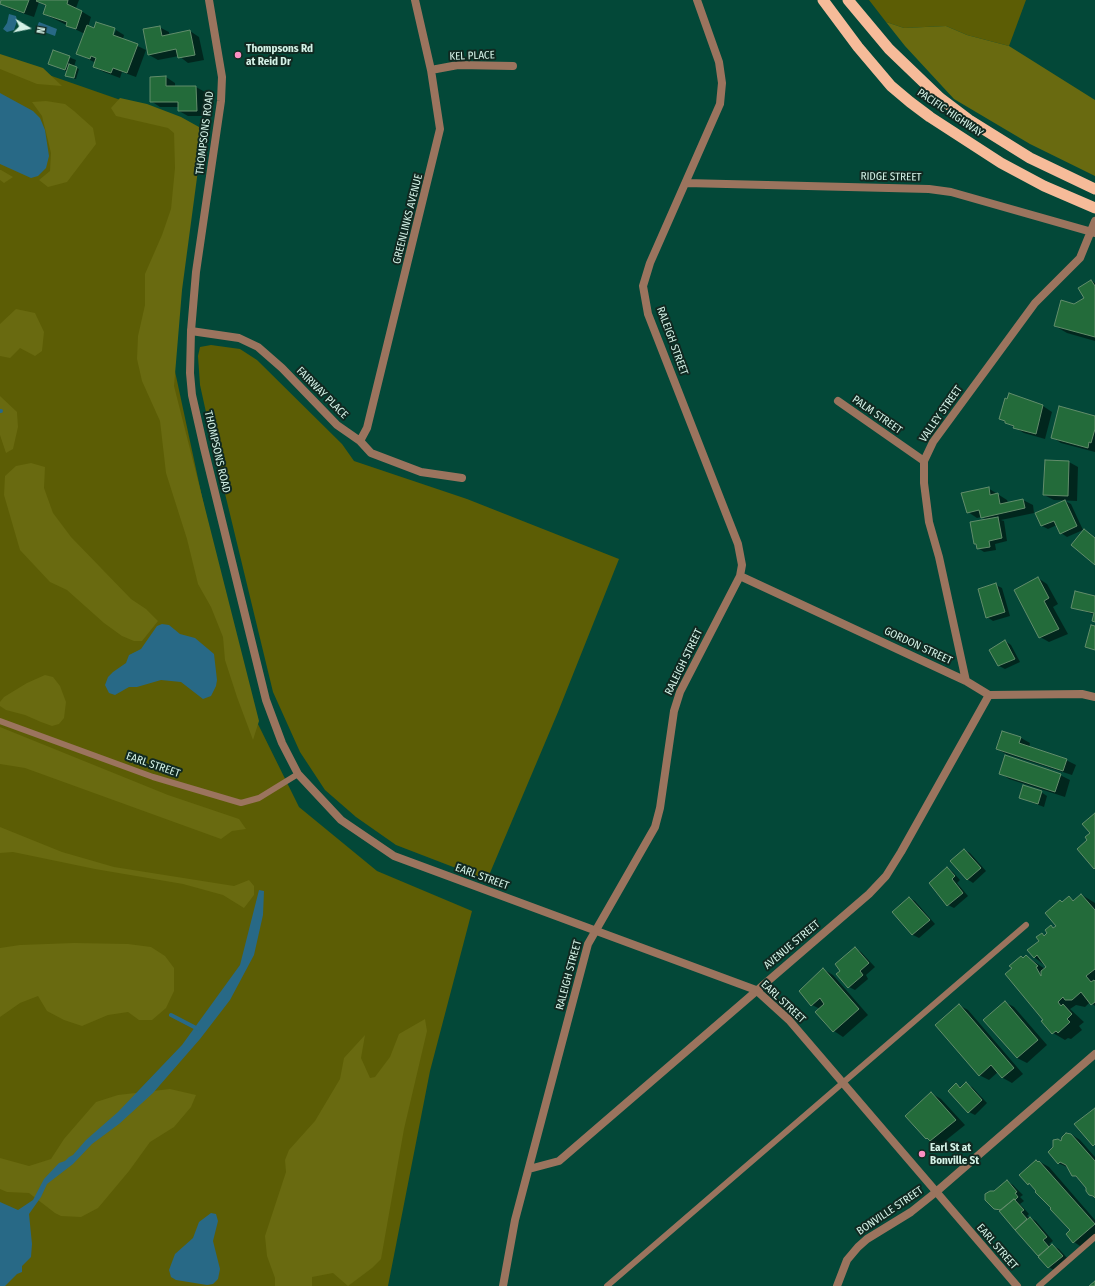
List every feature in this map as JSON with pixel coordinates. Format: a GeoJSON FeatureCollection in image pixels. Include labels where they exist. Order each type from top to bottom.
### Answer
{"type":"FeatureCollection","features":[{"type":"Feature","properties":{"kind":"highway","name":"PACIFIC HIGHWAY"},"geometry":{"type":"LineString","coordinates":[[823,0],[858,47],[891,86],[910,102],[930,117],[1001,163],[1044,186],[1095,208]]}},
{"type":"Feature","properties":{"kind":"highway","name":"PACIFIC HIGHWAY"},"geometry":{"type":"LineString","coordinates":[[848,0],[889,49],[946,102],[995,137],[1030,158],[1095,190]]}},
{"type":"Feature","properties":{"kind":"street","name":"THOMPSONS ROAD"},"geometry":{"type":"LineString","coordinates":[[209,0],[222,77],[221,101],[196,272],[191,330],[191,388],[204,448],[266,700],[282,743],[298,774],[341,820],[394,856]]}},
{"type":"Feature","properties":{"kind":"street","name":"GREENLINKS AVENUE"},"geometry":{"type":"LineString","coordinates":[[360,441],[367,428],[440,129],[431,70],[415,0]]}},
{"type":"Feature","properties":{"kind":"street","name":"RALEIGH STREET"},"geometry":{"type":"LineString","coordinates":[[503,1286],[515,1220],[588,944],[595,929],[655,827],[660,808],[674,711],[680,692],[740,576],[742,565],[738,544],[648,314],[643,286],[650,263],[720,104],[722,82],[719,62],[697,0]]}},
{"type":"Feature","properties":{"kind":"street","name":"KEL PLACE"},"geometry":{"type":"LineString","coordinates":[[431,70],[458,65],[513,66]]}},
{"type":"Feature","properties":{"kind":"street","name":"RIDGE STREET"},"geometry":{"type":"LineString","coordinates":[[686,183],[929,189],[951,192],[1093,233]]}},
{"type":"Feature","properties":{"kind":"street","name":"VALLEY STREET"},"geometry":{"type":"LineString","coordinates":[[966,680],[939,557],[929,522],[924,483],[924,461],[933,442],[1035,303],[1080,258],[1093,233],[1095,221]]}},
{"type":"Feature","properties":{"kind":"street","name":"FAIRWAY PLACE"},"geometry":{"type":"LineString","coordinates":[[191,330],[239,338],[258,347],[282,368],[337,425],[360,441],[372,453],[414,469],[462,478]]}},
{"type":"Feature","properties":{"kind":"street","name":"PALM STREET"},"geometry":{"type":"LineString","coordinates":[[838,401],[924,461]]}},
{"type":"Feature","properties":{"kind":"street","name":"GORDON STREET"},"geometry":{"type":"LineString","coordinates":[[740,576],[966,680],[989,695]]}},
{"type":"Feature","properties":{"kind":"street"},"geometry":{"type":"LineString","coordinates":[[989,695],[1082,694],[1095,697]]}},
{"type":"Feature","properties":{"kind":"street","name":"AVENUE STREET"},"geometry":{"type":"LineString","coordinates":[[529,1169],[559,1162],[756,990],[870,894],[886,876],[935,793],[989,695]]}},
{"type":"Feature","properties":{"kind":"street","name":"EARL STREET"},"geometry":{"type":"LineString","coordinates":[[394,856],[483,890],[595,929],[756,990],[789,1020],[1016,1286]]}},
{"type":"Feature","properties":{"kind":"street","name":"BONVILLE STREET"},"geometry":{"type":"LineString","coordinates":[[836,1286],[847,1260],[858,1247],[867,1239],[911,1212],[936,1192],[1095,1054]]}},
{"type":"Feature","properties":{"kind":"lane","name":"EARL STREET"},"geometry":{"type":"LineString","coordinates":[[0,721],[152,777],[241,803],[259,798],[298,774]]}},
{"type":"Feature","properties":{"kind":"lane"},"geometry":{"type":"LineString","coordinates":[[607,1286],[844,1084],[1026,924]]}},
{"type":"Feature","properties":{"kind":"lane"},"geometry":{"type":"LineString","coordinates":[[1039,1286],[1095,1237]]}},
{"type":"Feature","properties":{"kind":"shaded area"},"geometry":{"type":"Polygon","coordinates":[[[869,0],[1026,0],[1009,46],[967,35],[946,26],[904,28],[886,22],[869,0]]]}},
{"type":"Feature","properties":{"kind":"shaded area"},"geometry":{"type":"Polygon","coordinates":[[[886,22],[904,28],[946,26],[967,35],[1009,46],[1095,100],[1095,176],[1030,144],[954,99],[905,46],[886,22]]]}},
{"type":"Feature","properties":{"kind":"shaded area"},"geometry":{"type":"Polygon","coordinates":[[[0,54],[43,68],[62,86],[37,84],[0,69],[0,54]]]}},
{"type":"Feature","properties":{"kind":"shaded area"},"geometry":{"type":"Polygon","coordinates":[[[0,58],[178,120],[173,362],[228,618],[254,716],[299,807],[377,871],[472,911],[430,1071],[388,1286],[0,1286],[0,58]]]}},
{"type":"Feature","properties":{"kind":"shaded area"},"geometry":{"type":"Polygon","coordinates":[[[120,98],[147,104],[181,117],[199,127],[200,155],[182,290],[174,386],[259,721],[253,740],[225,660],[223,637],[211,607],[198,584],[187,539],[166,473],[160,421],[142,381],[137,359],[138,336],[145,305],[145,274],[162,235],[171,209],[175,168],[174,133],[168,128],[116,116],[111,108],[120,98]]]}},
{"type":"Feature","properties":{"kind":"shaded area"},"geometry":{"type":"Polygon","coordinates":[[[46,101],[65,104],[74,111],[93,128],[96,144],[67,182],[48,187],[39,180],[50,171],[51,153],[42,116],[32,102],[46,101]]]}},
{"type":"Feature","properties":{"kind":"shaded area"},"geometry":{"type":"Polygon","coordinates":[[[0,170],[13,177],[4,183],[0,180],[0,170]]]}},
{"type":"Feature","properties":{"kind":"shaded area"},"geometry":{"type":"Polygon","coordinates":[[[16,309],[35,313],[44,332],[42,351],[35,356],[20,348],[10,358],[0,356],[0,324],[16,309]]]}},
{"type":"Feature","properties":{"kind":"shaded area"},"geometry":{"type":"Polygon","coordinates":[[[211,345],[240,349],[257,360],[342,444],[354,461],[467,499],[619,559],[558,712],[487,880],[396,845],[356,817],[325,790],[300,752],[273,692],[200,385],[198,356],[200,347],[211,345]]]}},
{"type":"Feature","properties":{"kind":"shaded area"},"geometry":{"type":"Polygon","coordinates":[[[0,396],[17,412],[18,427],[13,449],[6,453],[0,435],[0,396]]]}},
{"type":"Feature","properties":{"kind":"shaded area"},"geometry":{"type":"Polygon","coordinates":[[[31,463],[45,467],[44,488],[53,513],[71,537],[131,599],[146,609],[158,621],[142,641],[134,641],[122,636],[104,623],[67,590],[50,582],[20,550],[4,495],[5,476],[16,466],[31,463]]]}},
{"type":"Feature","properties":{"kind":"shaded area"},"geometry":{"type":"Polygon","coordinates":[[[45,675],[53,677],[60,686],[66,702],[64,718],[59,724],[52,726],[25,715],[6,710],[0,706],[0,702],[4,697],[27,683],[45,675]]]}},
{"type":"Feature","properties":{"kind":"shaded area"},"geometry":{"type":"Polygon","coordinates":[[[0,727],[168,795],[239,819],[246,829],[232,831],[221,839],[25,768],[0,764],[0,727]]]}},
{"type":"Feature","properties":{"kind":"shaded area"},"geometry":{"type":"Polygon","coordinates":[[[0,827],[62,852],[114,867],[234,886],[249,880],[254,886],[254,895],[244,908],[223,895],[183,884],[95,869],[13,852],[0,853],[0,827]]]}},
{"type":"Feature","properties":{"kind":"shaded area"},"geometry":{"type":"Polygon","coordinates":[[[74,943],[128,944],[151,947],[165,956],[174,968],[174,991],[166,1008],[152,1020],[139,1020],[128,1012],[108,1015],[82,1026],[64,1020],[47,1011],[38,996],[20,1003],[0,1017],[0,948],[20,945],[74,943]]]}},
{"type":"Feature","properties":{"kind":"shaded area"},"geometry":{"type":"Polygon","coordinates":[[[425,1019],[427,1031],[404,1129],[381,1259],[372,1268],[348,1286],[333,1273],[312,1277],[312,1286],[275,1286],[275,1278],[267,1256],[265,1236],[286,1172],[285,1160],[289,1150],[315,1121],[340,1079],[344,1058],[365,1035],[361,1058],[370,1078],[375,1077],[390,1057],[399,1034],[425,1019]]]}},
{"type":"Feature","properties":{"kind":"shaded area"},"geometry":{"type":"Polygon","coordinates":[[[170,1089],[196,1095],[191,1107],[174,1127],[150,1142],[129,1171],[98,1208],[81,1217],[61,1216],[29,1193],[7,1192],[0,1189],[0,1158],[29,1166],[51,1159],[64,1139],[96,1102],[118,1095],[170,1089]]]}},
{"type":"Feature","properties":{"kind":"water"},"geometry":{"type":"Polygon","coordinates":[[[9,14],[16,16],[17,21],[14,30],[7,32],[3,29],[7,23],[9,14]]]}},
{"type":"Feature","properties":{"kind":"water"},"geometry":{"type":"Polygon","coordinates":[[[39,22],[57,29],[55,36],[36,29],[39,22]]]}},
{"type":"Feature","properties":{"kind":"water"},"geometry":{"type":"Polygon","coordinates":[[[0,93],[33,111],[40,118],[45,130],[49,156],[46,168],[38,176],[31,178],[0,164],[0,93]]]}},
{"type":"Feature","properties":{"kind":"water"},"geometry":{"type":"Polygon","coordinates":[[[162,624],[169,625],[180,634],[195,638],[214,654],[217,680],[211,696],[203,699],[181,682],[161,680],[137,687],[129,687],[115,695],[109,693],[105,685],[108,677],[126,663],[129,655],[141,649],[157,626],[162,624]]]}},
{"type":"Feature","properties":{"kind":"water"},"geometry":{"type":"Polygon","coordinates":[[[259,890],[264,891],[263,915],[254,955],[230,1000],[200,1039],[153,1093],[119,1124],[92,1144],[73,1164],[47,1184],[41,1197],[29,1214],[32,1244],[31,1257],[22,1266],[22,1272],[17,1274],[5,1286],[0,1286],[0,1202],[18,1210],[33,1200],[44,1179],[59,1163],[65,1161],[73,1155],[86,1140],[118,1112],[182,1045],[240,965],[259,890]]]}},
{"type":"Feature","properties":{"kind":"water"},"geometry":{"type":"Polygon","coordinates":[[[211,1213],[216,1214],[218,1221],[213,1241],[220,1269],[218,1279],[213,1284],[207,1285],[176,1280],[171,1277],[169,1270],[175,1254],[193,1238],[199,1222],[211,1213]]]}},
{"type":"Feature","properties":{"kind":"building"},"geometry":{"type":"Polygon","coordinates":[[[1,0],[29,0],[24,13],[0,4],[1,0]]]}},
{"type":"Feature","properties":{"kind":"building"},"geometry":{"type":"Polygon","coordinates":[[[68,0],[67,4],[82,11],[76,29],[66,26],[67,22],[43,14],[46,5],[36,1],[68,0]]]}},
{"type":"Feature","properties":{"kind":"building"},"geometry":{"type":"Polygon","coordinates":[[[96,22],[115,28],[113,35],[138,44],[127,73],[113,68],[111,73],[93,67],[96,58],[91,56],[90,59],[76,54],[87,25],[94,28],[96,22]]]}},
{"type":"Feature","properties":{"kind":"building"},"geometry":{"type":"Polygon","coordinates":[[[160,26],[162,36],[190,30],[195,55],[178,58],[176,49],[148,55],[143,29],[160,26]]]}},
{"type":"Feature","properties":{"kind":"building"},"geometry":{"type":"Polygon","coordinates":[[[53,50],[70,56],[65,70],[48,64],[53,50]]]}},
{"type":"Feature","properties":{"kind":"building"},"geometry":{"type":"Polygon","coordinates":[[[69,64],[77,67],[74,78],[65,76],[69,64]]]}},
{"type":"Feature","properties":{"kind":"building"},"geometry":{"type":"Polygon","coordinates":[[[166,76],[166,86],[196,86],[197,111],[178,111],[178,102],[150,102],[150,77],[166,76]]]}},
{"type":"Feature","properties":{"kind":"building"},"geometry":{"type":"Polygon","coordinates":[[[1091,280],[1095,286],[1095,337],[1054,326],[1061,300],[1074,304],[1084,298],[1078,288],[1091,280]]]}},
{"type":"Feature","properties":{"kind":"building"},"geometry":{"type":"Polygon","coordinates":[[[1009,393],[1043,405],[1036,434],[1013,428],[1014,426],[999,419],[1005,398],[1007,399],[1009,393]]]}},
{"type":"Feature","properties":{"kind":"building"},"geometry":{"type":"Polygon","coordinates":[[[1059,406],[1095,416],[1095,429],[1088,448],[1051,438],[1059,406]]]}},
{"type":"Feature","properties":{"kind":"building"},"geometry":{"type":"Polygon","coordinates":[[[1045,460],[1069,461],[1068,496],[1043,495],[1045,460]]]}},
{"type":"Feature","properties":{"kind":"building"},"geometry":{"type":"Polygon","coordinates":[[[989,487],[990,495],[998,493],[1000,504],[1023,499],[1025,508],[981,518],[979,510],[967,513],[961,493],[989,487]]]}},
{"type":"Feature","properties":{"kind":"building"},"geometry":{"type":"Polygon","coordinates":[[[1065,500],[1077,526],[1060,534],[1054,521],[1041,526],[1035,513],[1065,500]]]}},
{"type":"Feature","properties":{"kind":"building"},"geometry":{"type":"Polygon","coordinates":[[[998,517],[1002,538],[989,541],[990,547],[977,549],[976,544],[974,544],[970,522],[998,517]]]}},
{"type":"Feature","properties":{"kind":"building"},"geometry":{"type":"Polygon","coordinates":[[[1084,529],[1095,538],[1095,565],[1071,545],[1084,529]]]}},
{"type":"Feature","properties":{"kind":"building"},"geometry":{"type":"Polygon","coordinates":[[[1038,577],[1049,598],[1044,601],[1059,629],[1039,638],[1014,590],[1038,577]]]}},
{"type":"Feature","properties":{"kind":"building"},"geometry":{"type":"Polygon","coordinates":[[[996,583],[1005,612],[986,618],[978,589],[996,583]]]}},
{"type":"Feature","properties":{"kind":"building"},"geometry":{"type":"Polygon","coordinates":[[[1075,591],[1095,596],[1095,622],[1092,621],[1094,613],[1071,608],[1075,591]]]}},
{"type":"Feature","properties":{"kind":"building"},"geometry":{"type":"Polygon","coordinates":[[[1091,625],[1095,626],[1095,650],[1085,647],[1091,625]]]}},
{"type":"Feature","properties":{"kind":"building"},"geometry":{"type":"Polygon","coordinates":[[[1005,640],[1015,659],[998,666],[989,650],[1005,640]]]}},
{"type":"Feature","properties":{"kind":"building"},"geometry":{"type":"Polygon","coordinates":[[[1002,731],[1021,737],[1019,743],[1067,759],[1063,771],[996,749],[1002,731]]]}},
{"type":"Feature","properties":{"kind":"building"},"geometry":{"type":"Polygon","coordinates":[[[1005,755],[1061,774],[1055,792],[999,774],[1005,755]]]}},
{"type":"Feature","properties":{"kind":"building"},"geometry":{"type":"Polygon","coordinates":[[[1023,785],[1042,791],[1038,804],[1019,798],[1023,785]]]}},
{"type":"Feature","properties":{"kind":"building"},"geometry":{"type":"Polygon","coordinates":[[[1095,813],[1094,869],[1077,849],[1087,840],[1085,837],[1090,833],[1082,824],[1095,813]]]}},
{"type":"Feature","properties":{"kind":"building"},"geometry":{"type":"Polygon","coordinates":[[[964,849],[981,868],[967,880],[950,861],[964,849]]]}},
{"type":"Feature","properties":{"kind":"building"},"geometry":{"type":"Polygon","coordinates":[[[947,867],[955,876],[952,879],[963,893],[947,906],[929,883],[947,867]]]}},
{"type":"Feature","properties":{"kind":"building"},"geometry":{"type":"Polygon","coordinates":[[[1081,894],[1095,910],[1095,969],[1086,976],[1091,982],[1094,980],[1095,981],[1095,1002],[1091,1005],[1081,992],[1072,1000],[1065,1000],[1063,997],[1058,1002],[1061,1006],[1063,1004],[1072,1014],[1067,1019],[1070,1022],[1058,1033],[1056,1031],[1052,1034],[1041,1021],[1043,1020],[1005,974],[1012,968],[1009,966],[1021,956],[1023,958],[1026,955],[1038,966],[1036,967],[1041,976],[1041,971],[1046,967],[1037,955],[1034,958],[1027,950],[1039,941],[1036,937],[1042,933],[1044,936],[1047,933],[1045,930],[1051,925],[1053,928],[1056,926],[1045,913],[1060,900],[1062,902],[1069,896],[1073,901],[1081,894]]]}},
{"type":"Feature","properties":{"kind":"building"},"geometry":{"type":"Polygon","coordinates":[[[909,897],[930,920],[912,935],[892,912],[909,897]]]}},
{"type":"Feature","properties":{"kind":"building"},"geometry":{"type":"Polygon","coordinates":[[[855,947],[869,963],[860,971],[863,975],[848,988],[836,974],[840,971],[835,964],[855,947]]]}},
{"type":"Feature","properties":{"kind":"building"},"geometry":{"type":"Polygon","coordinates":[[[823,968],[859,1009],[833,1032],[815,1012],[824,1004],[820,998],[811,1006],[799,991],[823,968]]]}},
{"type":"Feature","properties":{"kind":"building"},"geometry":{"type":"Polygon","coordinates":[[[1005,1001],[1038,1040],[1017,1058],[983,1020],[1005,1001]]]}},
{"type":"Feature","properties":{"kind":"building"},"geometry":{"type":"Polygon","coordinates":[[[959,1004],[1014,1068],[1002,1078],[991,1065],[979,1076],[935,1025],[959,1004]]]}},
{"type":"Feature","properties":{"kind":"building"},"geometry":{"type":"Polygon","coordinates":[[[966,1082],[982,1100],[968,1113],[948,1091],[956,1083],[960,1088],[966,1082]]]}},
{"type":"Feature","properties":{"kind":"building"},"geometry":{"type":"Polygon","coordinates":[[[931,1092],[956,1120],[930,1141],[927,1138],[926,1139],[905,1116],[931,1092]]]}},
{"type":"Feature","properties":{"kind":"building"},"geometry":{"type":"Polygon","coordinates":[[[1095,1108],[1095,1144],[1093,1146],[1074,1124],[1095,1108]]]}},
{"type":"Feature","properties":{"kind":"building"},"geometry":{"type":"Polygon","coordinates":[[[1066,1133],[1071,1134],[1095,1161],[1095,1198],[1089,1195],[1086,1188],[1076,1176],[1072,1176],[1066,1165],[1060,1162],[1058,1164],[1048,1152],[1053,1147],[1053,1140],[1058,1139],[1061,1141],[1062,1137],[1066,1133]]]}},
{"type":"Feature","properties":{"kind":"building"},"geometry":{"type":"Polygon","coordinates":[[[1036,1160],[1038,1162],[1039,1161],[1095,1224],[1073,1243],[1066,1234],[1070,1230],[1035,1192],[1036,1191],[1029,1183],[1028,1185],[1019,1175],[1036,1160]]]}},
{"type":"Feature","properties":{"kind":"building"},"geometry":{"type":"Polygon","coordinates":[[[1007,1180],[1017,1192],[1015,1193],[1018,1197],[1001,1210],[994,1209],[985,1200],[985,1194],[990,1191],[994,1191],[1007,1180]]]}},
{"type":"Feature","properties":{"kind":"building"},"geometry":{"type":"Polygon","coordinates":[[[1014,1199],[1024,1210],[1021,1212],[1027,1219],[1015,1230],[999,1211],[1014,1199]]]}},
{"type":"Feature","properties":{"kind":"building"},"geometry":{"type":"Polygon","coordinates":[[[1030,1217],[1047,1237],[1043,1240],[1049,1247],[1038,1256],[1015,1230],[1030,1217]]]}},
{"type":"Feature","properties":{"kind":"building"},"geometry":{"type":"Polygon","coordinates":[[[1052,1244],[1063,1256],[1048,1268],[1038,1257],[1052,1244]]]}},
{"type":"Feature","properties":{"kind":"building"},"geometry":{"type":"Polygon","coordinates":[[[1095,1281],[1095,1286],[1089,1286],[1095,1281]]]}},
{"type":"Feature","properties":{"kind":"waterway"},"geometry":{"type":"LineString","coordinates":[[171,1015],[198,1029]]}},
{"type":"Feature","properties":{"kind":"place","name":"Thompsons Rd at Reid Dr"},"geometry":{"type":"Point","coordinates":[238,55]}},
{"type":"Feature","properties":{"kind":"place","name":"Earl St at Bonville St"},"geometry":{"type":"Point","coordinates":[922,1154]}}]}
